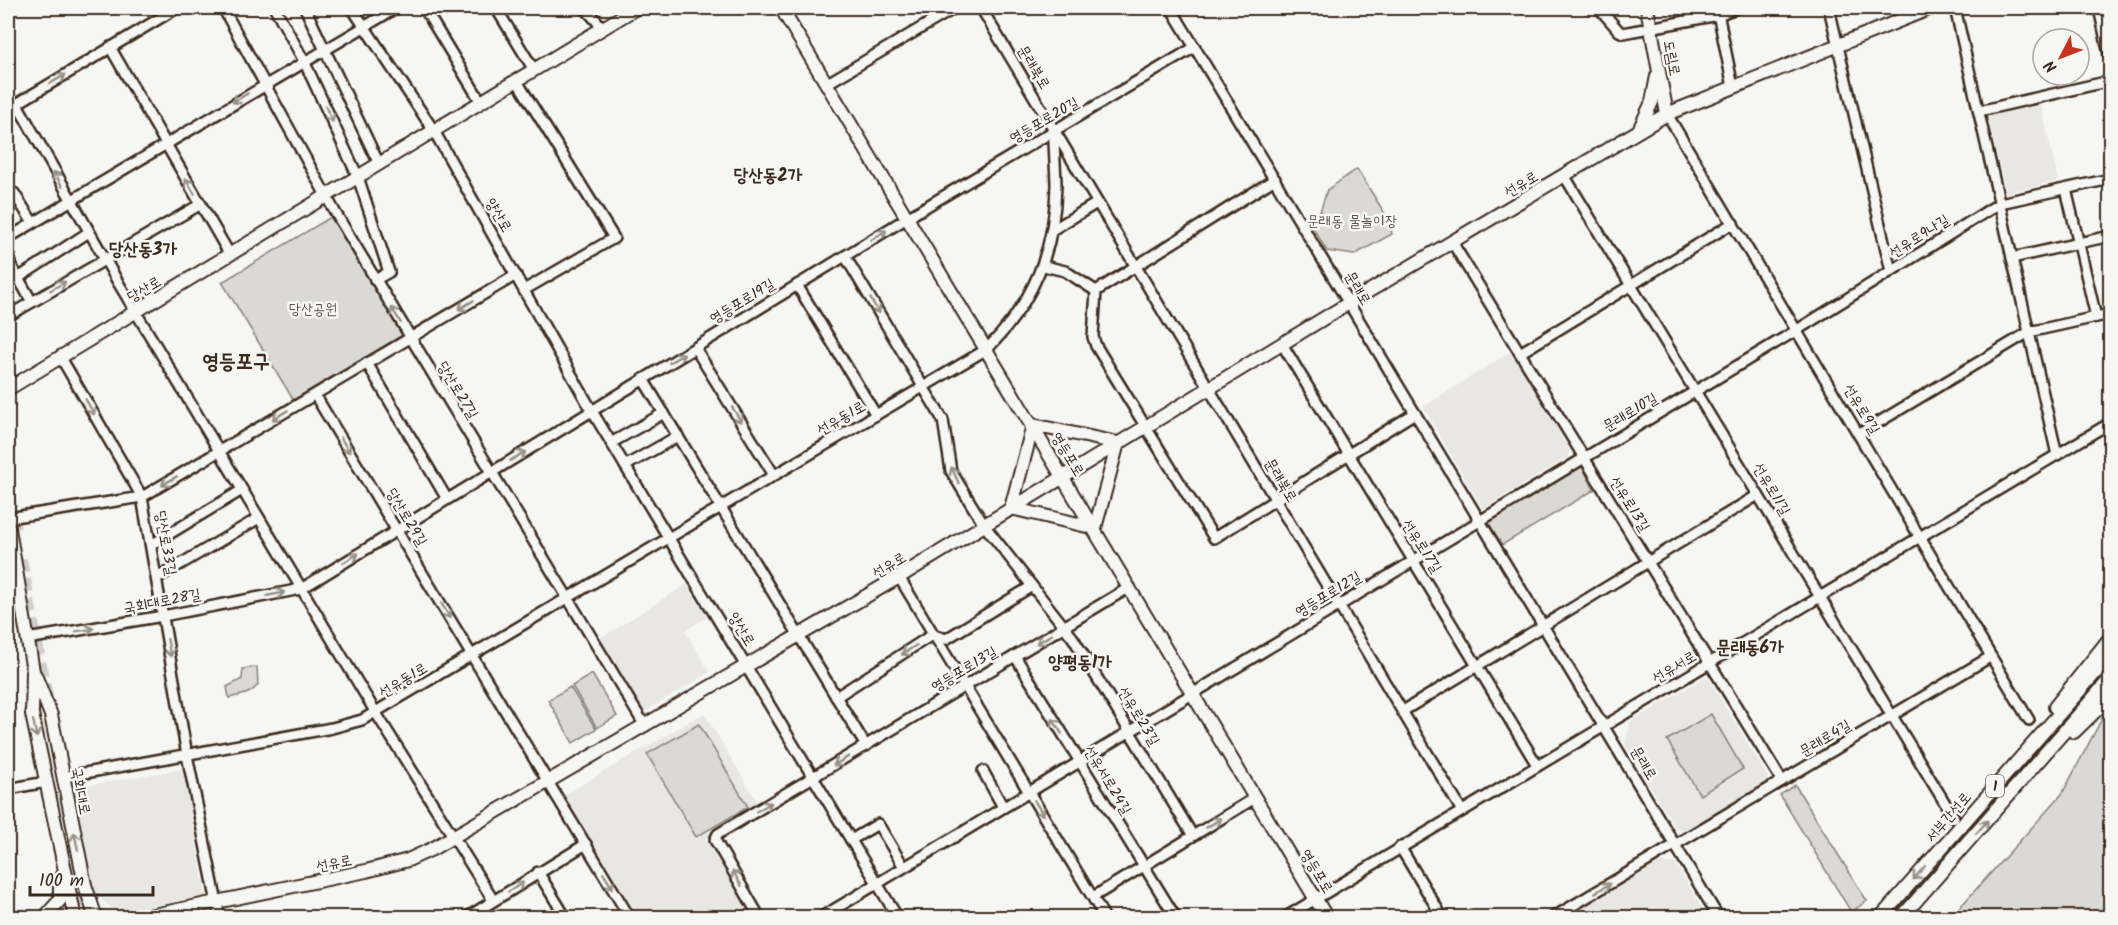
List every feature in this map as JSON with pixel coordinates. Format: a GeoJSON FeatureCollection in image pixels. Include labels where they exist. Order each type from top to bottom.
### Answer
{"type":"FeatureCollection","features":[{"type":"Feature","properties":{"kind":"main road","name":"당산로"},"geometry":{"type":"LineString","coordinates":[[8,389],[636,8]]}},
{"type":"Feature","properties":{"kind":"main road","name":"영등포로"},"geometry":{"type":"LineString","coordinates":[[781,8],[1064,476],[1327,918]]}},
{"type":"Feature","properties":{"kind":"main road","name":"도림로"},"geometry":{"type":"LineString","coordinates":[[1647,8],[1667,114]]}},
{"type":"Feature","properties":{"kind":"main road","name":"선유로"},"geometry":{"type":"LineString","coordinates":[[146,917],[408,860],[453,838],[899,577],[1349,303],[1667,114],[1931,8]]}},
{"type":"Feature","properties":{"kind":"main road"},"geometry":{"type":"LineString","coordinates":[[1639,130],[1652,102],[1658,66]]}},
{"type":"Feature","properties":{"kind":"main road"},"geometry":{"type":"LineString","coordinates":[[1033,425],[1118,443],[1095,528],[1011,508],[1033,425]]}},
{"type":"Feature","properties":{"kind":"main road","name":"국회대로"},"geometry":{"type":"LineString","coordinates":[[8,523],[33,671],[51,715],[85,885],[96,918]]}},
{"type":"Feature","properties":{"kind":"main road","name":"1"},"geometry":{"type":"LineString","coordinates":[[1998,783],[2110,638]]}},
{"type":"Feature","properties":{"kind":"main road","name":"서부간선로"},"geometry":{"type":"LineString","coordinates":[[1880,918],[2110,656]]}},
{"type":"Feature","properties":{"kind":"main road","name":"국회대로"},"geometry":{"type":"LineString","coordinates":[[33,671],[32,714],[75,918]]}},
{"type":"Feature","properties":{"kind":"main road","name":"1"},"geometry":{"type":"LineString","coordinates":[[1901,918],[2110,679]]}},
{"type":"Feature","properties":{"kind":"main road","name":"1"},"geometry":{"type":"LineString","coordinates":[[2011,794],[2110,697]]}},
{"type":"Feature","properties":{"kind":"main road"},"geometry":{"type":"LineString","coordinates":[[44,918],[60,900],[60,881],[65,872]]}},
{"type":"Feature","properties":{"kind":"main road"},"geometry":{"type":"LineString","coordinates":[[69,888],[78,894],[84,890],[85,885]]}},
{"type":"Feature","properties":{"kind":"street"},"geometry":{"type":"LineString","coordinates":[[8,109],[177,8]]}},
{"type":"Feature","properties":{"kind":"street","name":"당산로27길"},"geometry":{"type":"LineString","coordinates":[[224,8],[266,82],[326,197],[567,598]]}},
{"type":"Feature","properties":{"kind":"street"},"geometry":{"type":"LineString","coordinates":[[275,8],[304,61],[358,177],[389,272],[375,280]]}},
{"type":"Feature","properties":{"kind":"street"},"geometry":{"type":"LineString","coordinates":[[305,8],[379,164]]}},
{"type":"Feature","properties":{"kind":"street","name":"양산로"},"geometry":{"type":"LineString","coordinates":[[352,8],[434,131],[592,411],[897,918]]}},
{"type":"Feature","properties":{"kind":"street"},"geometry":{"type":"LineString","coordinates":[[8,238],[266,82],[396,8]]}},
{"type":"Feature","properties":{"kind":"street"},"geometry":{"type":"LineString","coordinates":[[424,8],[481,102]]}},
{"type":"Feature","properties":{"kind":"street"},"geometry":{"type":"LineString","coordinates":[[496,8],[534,70]]}},
{"type":"Feature","properties":{"kind":"street"},"geometry":{"type":"LineString","coordinates":[[585,8],[603,28]]}},
{"type":"Feature","properties":{"kind":"street"},"geometry":{"type":"LineString","coordinates":[[826,84],[955,8]]}},
{"type":"Feature","properties":{"kind":"street","name":"문래북로"},"geometry":{"type":"LineString","coordinates":[[981,8],[1462,811]]}},
{"type":"Feature","properties":{"kind":"street","name":"문래로"},"geometry":{"type":"LineString","coordinates":[[1171,8],[1719,918]]}},
{"type":"Feature","properties":{"kind":"street"},"geometry":{"type":"LineString","coordinates":[[1599,8],[1619,31],[1651,28],[1736,8]]}},
{"type":"Feature","properties":{"kind":"street"},"geometry":{"type":"LineString","coordinates":[[1829,8],[1836,46],[1892,271]]}},
{"type":"Feature","properties":{"kind":"street"},"geometry":{"type":"LineString","coordinates":[[1955,8],[2057,455]]}},
{"type":"Feature","properties":{"kind":"street"},"geometry":{"type":"LineString","coordinates":[[2099,8],[2110,59]]}},
{"type":"Feature","properties":{"kind":"street"},"geometry":{"type":"LineString","coordinates":[[1717,11],[1732,87]]}},
{"type":"Feature","properties":{"kind":"street"},"geometry":{"type":"LineString","coordinates":[[110,47],[230,255]]}},
{"type":"Feature","properties":{"kind":"street","name":"영등포로20길"},"geometry":{"type":"LineString","coordinates":[[907,218],[1196,47]]}},
{"type":"Feature","properties":{"kind":"street"},"geometry":{"type":"LineString","coordinates":[[517,81],[614,238],[524,290]]}},
{"type":"Feature","properties":{"kind":"street"},"geometry":{"type":"LineString","coordinates":[[1979,111],[2110,81]]}},
{"type":"Feature","properties":{"kind":"street"},"geometry":{"type":"LineString","coordinates":[[17,104],[104,260],[376,713],[493,900]]}},
{"type":"Feature","properties":{"kind":"street","name":"선유로9길"},"geometry":{"type":"LineString","coordinates":[[1667,114],[2029,720]]}},
{"type":"Feature","properties":{"kind":"street","name":"선유동1로"},"geometry":{"type":"LineString","coordinates":[[63,777],[332,728],[362,720],[987,349],[1009,327],[1036,286],[1044,266],[1056,200],[1054,130]]}},
{"type":"Feature","properties":{"kind":"street","name":"선유로11길"},"geometry":{"type":"LineString","coordinates":[[1564,175],[1954,818]]}},
{"type":"Feature","properties":{"kind":"street"},"geometry":{"type":"LineString","coordinates":[[1096,291],[1134,265],[1275,179]]}},
{"type":"Feature","properties":{"kind":"street","name":"선유로9나길"},"geometry":{"type":"LineString","coordinates":[[1797,330],[2000,203],[2110,179]]}},
{"type":"Feature","properties":{"kind":"street"},"geometry":{"type":"LineString","coordinates":[[2066,189],[2096,317]]}},
{"type":"Feature","properties":{"kind":"street"},"geometry":{"type":"LineString","coordinates":[[8,197],[15,193],[33,223]]}},
{"type":"Feature","properties":{"kind":"street"},"geometry":{"type":"LineString","coordinates":[[1052,230],[1097,203]]}},
{"type":"Feature","properties":{"kind":"street"},"geometry":{"type":"LineString","coordinates":[[8,316],[201,204]]}},
{"type":"Feature","properties":{"kind":"street","name":"영등포로19길"},"geometry":{"type":"LineString","coordinates":[[301,589],[907,218]]}},
{"type":"Feature","properties":{"kind":"street"},"geometry":{"type":"LineString","coordinates":[[1520,353],[1733,223]]}},
{"type":"Feature","properties":{"kind":"street"},"geometry":{"type":"LineString","coordinates":[[18,278],[89,232]]}},
{"type":"Feature","properties":{"kind":"street"},"geometry":{"type":"LineString","coordinates":[[2012,258],[2110,236]]}},
{"type":"Feature","properties":{"kind":"street","name":"선유로13길"},"geometry":{"type":"LineString","coordinates":[[1452,242],[1782,781]]}},
{"type":"Feature","properties":{"kind":"street"},"geometry":{"type":"LineString","coordinates":[[845,256],[923,386]]}},
{"type":"Feature","properties":{"kind":"street"},"geometry":{"type":"LineString","coordinates":[[8,260],[32,302]]}},
{"type":"Feature","properties":{"kind":"street"},"geometry":{"type":"LineString","coordinates":[[1044,266],[1065,271],[1096,291]]}},
{"type":"Feature","properties":{"kind":"street"},"geometry":{"type":"LineString","coordinates":[[8,518],[142,497],[516,275]]}},
{"type":"Feature","properties":{"kind":"street"},"geometry":{"type":"LineString","coordinates":[[798,285],[876,415]]}},
{"type":"Feature","properties":{"kind":"street"},"geometry":{"type":"LineString","coordinates":[[1096,291],[1093,337],[1096,346],[1214,538],[1415,413]]}},
{"type":"Feature","properties":{"kind":"street"},"geometry":{"type":"LineString","coordinates":[[1859,434],[2029,332],[2110,314]]}},
{"type":"Feature","properties":{"kind":"street","name":"문래로10길"},"geometry":{"type":"LineString","coordinates":[[1480,520],[1797,330]]}},
{"type":"Feature","properties":{"kind":"street","name":"선유로17길"},"geometry":{"type":"LineString","coordinates":[[1282,344],[1409,555],[1478,664],[1537,765]]}},
{"type":"Feature","properties":{"kind":"street"},"geometry":{"type":"LineString","coordinates":[[695,348],[774,475]]}},
{"type":"Feature","properties":{"kind":"street","name":"당산로33길"},"geometry":{"type":"LineString","coordinates":[[60,356],[142,497],[187,755]]}},
{"type":"Feature","properties":{"kind":"street"},"geometry":{"type":"LineString","coordinates":[[368,363],[447,500]]}},
{"type":"Feature","properties":{"kind":"street"},"geometry":{"type":"LineString","coordinates":[[643,379],[866,746]]}},
{"type":"Feature","properties":{"kind":"street","name":"선유로23길"},"geometry":{"type":"LineString","coordinates":[[923,386],[946,425],[951,471],[984,525],[1064,627],[1193,836]]}},
{"type":"Feature","properties":{"kind":"street","name":"당산로29길"},"geometry":{"type":"LineString","coordinates":[[315,395],[473,655]]}},
{"type":"Feature","properties":{"kind":"street"},"geometry":{"type":"LineString","coordinates":[[611,443],[664,413]]}},
{"type":"Feature","properties":{"kind":"street","name":"선유서로"},"geometry":{"type":"LineString","coordinates":[[1284,918],[2110,423]]}},
{"type":"Feature","properties":{"kind":"street"},"geometry":{"type":"LineString","coordinates":[[625,466],[678,436]]}},
{"type":"Feature","properties":{"kind":"street"},"geometry":{"type":"LineString","coordinates":[[151,545],[242,490]]}},
{"type":"Feature","properties":{"kind":"street"},"geometry":{"type":"LineString","coordinates":[[1403,711],[1542,624],[1758,495]]}},
{"type":"Feature","properties":{"kind":"street"},"geometry":{"type":"LineString","coordinates":[[156,578],[259,518]]}},
{"type":"Feature","properties":{"kind":"street","name":"영등포로12길"},"geometry":{"type":"LineString","coordinates":[[820,918],[1480,520]]}},
{"type":"Feature","properties":{"kind":"street"},"geometry":{"type":"LineString","coordinates":[[899,577],[1105,918]]}},
{"type":"Feature","properties":{"kind":"street"},"geometry":{"type":"LineString","coordinates":[[934,635],[946,639],[1032,586]]}},
{"type":"Feature","properties":{"kind":"street","name":"영등포로13길"},"geometry":{"type":"LineString","coordinates":[[814,778],[1130,587]]}},
{"type":"Feature","properties":{"kind":"street","name":"국회대로28길"},"geometry":{"type":"LineString","coordinates":[[27,639],[301,589]]}},
{"type":"Feature","properties":{"kind":"street"},"geometry":{"type":"LineString","coordinates":[[567,598],[645,726]]}},
{"type":"Feature","properties":{"kind":"street"},"geometry":{"type":"LineString","coordinates":[[836,697],[934,635]]}},
{"type":"Feature","properties":{"kind":"street"},"geometry":{"type":"LineString","coordinates":[[473,655],[630,918]]}},
{"type":"Feature","properties":{"kind":"street","name":"선유서로24길"},"geometry":{"type":"LineString","coordinates":[[1015,657],[1176,918]]}},
{"type":"Feature","properties":{"kind":"street","name":"문래로4길"},"geometry":{"type":"LineString","coordinates":[[1552,918],[1990,657]]}},
{"type":"Feature","properties":{"kind":"street"},"geometry":{"type":"LineString","coordinates":[[187,755],[220,918]]}},
{"type":"Feature","properties":{"kind":"street"},"geometry":{"type":"LineString","coordinates":[[983,771],[1003,807]]}},
{"type":"Feature","properties":{"kind":"street"},"geometry":{"type":"LineString","coordinates":[[760,918],[716,838],[814,778]]}},
{"type":"Feature","properties":{"kind":"street"},"geometry":{"type":"LineString","coordinates":[[8,789],[46,782]]}},
{"type":"Feature","properties":{"kind":"street"},"geometry":{"type":"LineString","coordinates":[[1093,897],[1255,798]]}},
{"type":"Feature","properties":{"kind":"street"},"geometry":{"type":"LineString","coordinates":[[851,840],[878,824],[904,867]]}},
{"type":"Feature","properties":{"kind":"street"},"geometry":{"type":"LineString","coordinates":[[466,918],[586,844]]}},
{"type":"Feature","properties":{"kind":"street"},"geometry":{"type":"LineString","coordinates":[[1400,848],[1443,918]]}},
{"type":"Feature","properties":{"kind":"street"},"geometry":{"type":"LineString","coordinates":[[538,873],[566,918]]}},
{"type":"Feature","properties":{"kind":"shaded area"},"geometry":{"type":"Polygon","coordinates":[[[2041,105],[2058,181],[2006,193],[1988,116],[2041,105]]]}},
{"type":"Feature","properties":{"kind":"shaded area"},"geometry":{"type":"Polygon","coordinates":[[[1512,351],[1570,450],[1567,458],[1483,509],[1423,407],[1512,351]]]}},
{"type":"Feature","properties":{"kind":"shaded area"},"geometry":{"type":"Polygon","coordinates":[[[687,584],[707,617],[685,631],[710,672],[644,712],[599,639],[687,584]]]}},
{"type":"Feature","properties":{"kind":"shaded area"},"geometry":{"type":"Polygon","coordinates":[[[1707,676],[1768,778],[1767,782],[1687,831],[1676,829],[1625,745],[1630,722],[1707,676]]]}},
{"type":"Feature","properties":{"kind":"shaded area"},"geometry":{"type":"Polygon","coordinates":[[[704,713],[759,805],[705,838],[752,917],[638,917],[564,795],[704,713]]]}},
{"type":"Feature","properties":{"kind":"shaded area"},"geometry":{"type":"Polygon","coordinates":[[[183,769],[206,897],[117,912],[95,895],[73,788],[183,769]]]}},
{"type":"Feature","properties":{"kind":"shaded area"},"geometry":{"type":"Polygon","coordinates":[[[1656,863],[1675,863],[1708,917],[1565,917],[1656,863]]]}},
{"type":"Feature","properties":{"kind":"green space","name":"문래동 물놀이장"},"geometry":{"type":"Polygon","coordinates":[[[1357,169],[1389,220],[1392,234],[1354,255],[1327,251],[1310,223],[1319,215],[1327,190],[1357,169]]]}},
{"type":"Feature","properties":{"kind":"green space","name":"당산공원"},"geometry":{"type":"Polygon","coordinates":[[[331,217],[403,336],[294,401],[222,282],[331,217]]]}},
{"type":"Feature","properties":{"kind":"green space"},"geometry":{"type":"Polygon","coordinates":[[[1581,464],[1594,490],[1502,545],[1487,520],[1581,464]]]}},
{"type":"Feature","properties":{"kind":"green space"},"geometry":{"type":"Polygon","coordinates":[[[257,667],[258,685],[255,689],[229,698],[227,687],[242,679],[243,669],[257,667]]]}},
{"type":"Feature","properties":{"kind":"green space"},"geometry":{"type":"Polygon","coordinates":[[[592,674],[617,716],[597,728],[572,686],[592,674]]]}},
{"type":"Feature","properties":{"kind":"green space"},"geometry":{"type":"Polygon","coordinates":[[[570,687],[596,729],[573,743],[548,700],[570,687]]]}},
{"type":"Feature","properties":{"kind":"green space"},"geometry":{"type":"Polygon","coordinates":[[[2110,708],[2110,917],[1951,917],[2062,794],[2105,713],[2110,708]]]}},
{"type":"Feature","properties":{"kind":"green space"},"geometry":{"type":"Polygon","coordinates":[[[1711,714],[1743,769],[1700,795],[1667,740],[1711,714]]]}},
{"type":"Feature","properties":{"kind":"green space"},"geometry":{"type":"Polygon","coordinates":[[[699,724],[748,807],[696,837],[647,754],[699,724]]]}},
{"type":"Feature","properties":{"kind":"green space"},"geometry":{"type":"Polygon","coordinates":[[[1795,785],[1867,901],[1851,912],[1780,795],[1795,785]]]}},
{"type":"Feature","properties":{"kind":"tunnel"},"geometry":{"type":"LineString","coordinates":[[8,495],[14,529]]}},
{"type":"Feature","properties":{"kind":"tunnel"},"geometry":{"type":"LineString","coordinates":[[20,559],[46,697]]}},
{"type":"Feature","properties":{"kind":"tunnel"},"geometry":{"type":"LineString","coordinates":[[74,894],[82,918]]}},
{"type":"Feature","properties":{"kind":"district","name":"당산동2가"},"geometry":{"type":"Point","coordinates":[768,175]}},
{"type":"Feature","properties":{"kind":"district","name":"당산동3가"},"geometry":{"type":"Point","coordinates":[143,249]}},
{"type":"Feature","properties":{"kind":"district","name":"영등포구"},"geometry":{"type":"Point","coordinates":[236,361]}},
{"type":"Feature","properties":{"kind":"district","name":"문래동6가"},"geometry":{"type":"Point","coordinates":[1750,647]}},
{"type":"Feature","properties":{"kind":"district","name":"양평동1가"},"geometry":{"type":"Point","coordinates":[1080,662]}}]}
